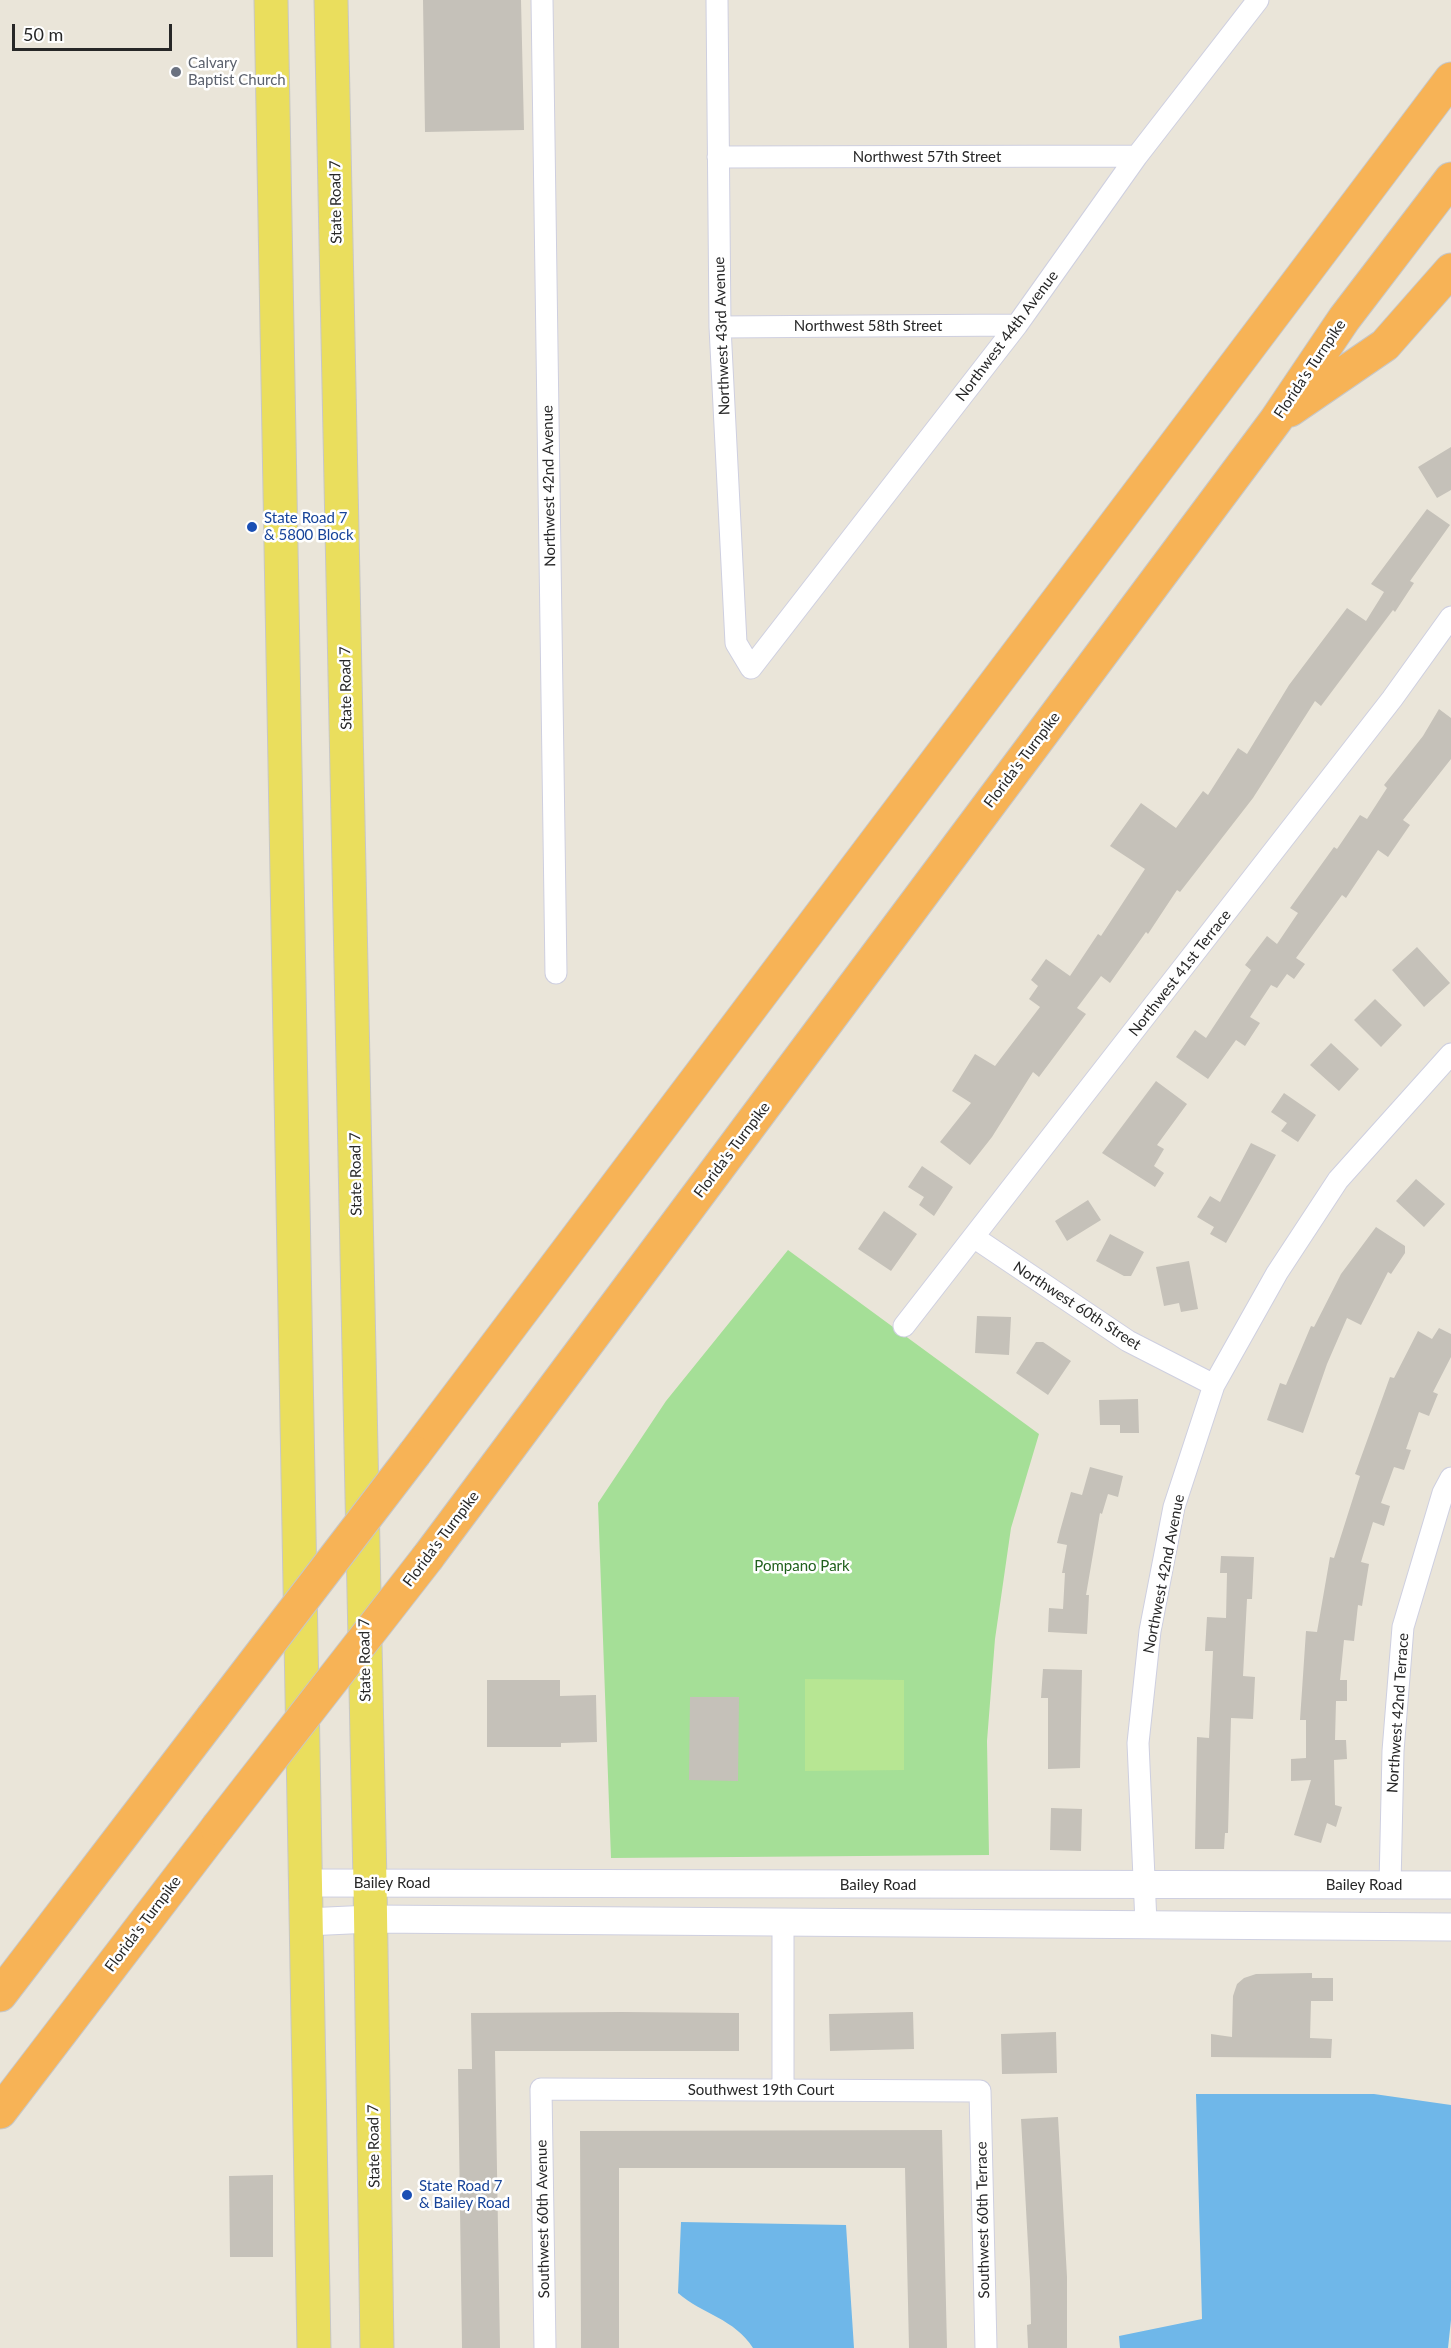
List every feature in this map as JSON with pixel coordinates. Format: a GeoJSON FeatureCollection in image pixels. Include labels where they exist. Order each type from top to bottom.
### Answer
{"type":"FeatureCollection","features":[{"type":"Feature","properties":{"kind":"highway"},"geometry":{"type":"LineString","coordinates":[[0,1995],[415,1453],[1451,79]]}},
{"type":"Feature","properties":{"kind":"highway","name":"Florida's Turnpike"},"geometry":{"type":"LineString","coordinates":[[0,2112],[428,1557],[1276,420],[1344,319],[1451,179]]}},
{"type":"Feature","properties":{"kind":"highway"},"geometry":{"type":"LineString","coordinates":[[1276,420],[1385,345],[1451,270]]}},
{"type":"Feature","properties":{"kind":"main road"},"geometry":{"type":"LineString","coordinates":[[271,0],[314,2348]]}},
{"type":"Feature","properties":{"kind":"main road","name":"State Road 7"},"geometry":{"type":"LineString","coordinates":[[332,0],[371,1919],[377,2348]]}},
{"type":"Feature","properties":{"kind":"street","name":"Northwest 42nd Avenue"},"geometry":{"type":"LineString","coordinates":[[542,0],[556,973]]}},
{"type":"Feature","properties":{"kind":"street","name":"Northwest 43rd Avenue"},"geometry":{"type":"LineString","coordinates":[[717,0],[720,327],[736,643],[751,668]]}},
{"type":"Feature","properties":{"kind":"street","name":"Northwest 44th Avenue"},"geometry":{"type":"LineString","coordinates":[[751,668],[1017,325],[1137,156],[1258,0]]}},
{"type":"Feature","properties":{"kind":"street","name":"Northwest 57th Street"},"geometry":{"type":"LineString","coordinates":[[718,157],[1137,156]]}},
{"type":"Feature","properties":{"kind":"street","name":"Northwest 58th Street"},"geometry":{"type":"LineString","coordinates":[[720,327],[1017,325]]}},
{"type":"Feature","properties":{"kind":"street","name":"Northwest 41st Terrace"},"geometry":{"type":"LineString","coordinates":[[904,1326],[975,1238],[1385,708],[1451,617]]}},
{"type":"Feature","properties":{"kind":"street","name":"Northwest 42nd Avenue"},"geometry":{"type":"LineString","coordinates":[[1146,1923],[1138,1743],[1150,1631],[1174,1508],[1214,1385],[1277,1273],[1338,1180],[1451,1054]]}},
{"type":"Feature","properties":{"kind":"street","name":"Northwest 60th Street"},"geometry":{"type":"LineString","coordinates":[[975,1238],[1128,1341],[1214,1385]]}},
{"type":"Feature","properties":{"kind":"street","name":"Northwest 42nd Terrace"},"geometry":{"type":"LineString","coordinates":[[1390,1885],[1393,1751],[1403,1627],[1443,1493],[1451,1478]]}},
{"type":"Feature","properties":{"kind":"street","name":"Bailey Road"},"geometry":{"type":"LineString","coordinates":[[305,1883],[1451,1886]]}},
{"type":"Feature","properties":{"kind":"street"},"geometry":{"type":"LineString","coordinates":[[956,1923],[957,1885]]}},
{"type":"Feature","properties":{"kind":"street"},"geometry":{"type":"LineString","coordinates":[[306,1922],[371,1919],[1451,1927]]}},
{"type":"Feature","properties":{"kind":"street"},"geometry":{"type":"LineString","coordinates":[[783,1922],[783,2090]]}},
{"type":"Feature","properties":{"kind":"street","name":"Southwest 19th Court"},"geometry":{"type":"LineString","coordinates":[[541,2089],[980,2091]]}},
{"type":"Feature","properties":{"kind":"street","name":"Southwest 60th Avenue"},"geometry":{"type":"LineString","coordinates":[[541,2089],[545,2348]]}},
{"type":"Feature","properties":{"kind":"street","name":"Southwest 60th Terrace"},"geometry":{"type":"LineString","coordinates":[[980,2091],[986,2348]]}},
{"type":"Feature","properties":{"kind":"green space","name":"Pompano Park"},"geometry":{"type":"Polygon","coordinates":[[[788,1250],[1039,1434],[1011,1528],[995,1639],[987,1741],[989,1855],[611,1858],[598,1503],[666,1401],[788,1250]]]}},
{"type":"Feature","properties":{"kind":"green space"},"geometry":{"type":"Polygon","coordinates":[[[805,1679],[904,1680],[904,1770],[805,1771],[805,1679]]]}},
{"type":"Feature","properties":{"kind":"water"},"geometry":{"type":"Polygon","coordinates":[[[1196,2094],[1374,2094],[1451,2105],[1451,2320],[1448,2348],[1120,2348],[1119,2336],[1202,2319],[1196,2094]]]}},
{"type":"Feature","properties":{"kind":"water"},"geometry":{"type":"Polygon","coordinates":[[[681,2222],[846,2225],[854,2348],[753,2348],[746,2338],[728,2323],[687,2300],[678,2293],[681,2222]]]}},
{"type":"Feature","properties":{"kind":"building"},"geometry":{"type":"Polygon","coordinates":[[[423,0],[521,0],[524,130],[425,132],[423,0]]]}},
{"type":"Feature","properties":{"kind":"building"},"geometry":{"type":"Polygon","coordinates":[[[1451,447],[1451,490],[1437,498],[1418,467],[1451,447]]]}},
{"type":"Feature","properties":{"kind":"building"},"geometry":{"type":"Polygon","coordinates":[[[1427,509],[1450,525],[1410,581],[1414,583],[1395,612],[1393,610],[1321,706],[1315,701],[1253,798],[1180,892],[1177,890],[1148,934],[1146,932],[1110,983],[1101,976],[1077,1008],[1086,1014],[1039,1077],[1033,1072],[992,1137],[970,1165],[940,1142],[971,1103],[952,1091],[975,1054],[995,1066],[1040,1007],[1029,999],[1038,986],[1031,980],[1046,959],[1070,976],[1098,934],[1101,936],[1145,869],[1110,846],[1141,803],[1176,828],[1203,791],[1208,795],[1238,748],[1247,754],[1289,685],[1347,608],[1366,621],[1384,592],[1371,584],[1427,509]]]}},
{"type":"Feature","properties":{"kind":"building"},"geometry":{"type":"Polygon","coordinates":[[[1439,709],[1451,718],[1451,759],[1403,820],[1410,825],[1388,857],[1378,850],[1346,898],[1342,895],[1296,958],[1305,964],[1294,979],[1287,974],[1277,988],[1271,985],[1250,1017],[1260,1023],[1245,1046],[1236,1040],[1208,1079],[1176,1057],[1195,1030],[1206,1038],[1251,970],[1245,965],[1267,936],[1277,944],[1298,913],[1290,908],[1334,847],[1337,849],[1360,815],[1367,819],[1387,788],[1384,785],[1423,736],[1439,709]]]}},
{"type":"Feature","properties":{"kind":"building"},"geometry":{"type":"Polygon","coordinates":[[[1417,947],[1450,983],[1424,1007],[1392,970],[1417,947]]]}},
{"type":"Feature","properties":{"kind":"building"},"geometry":{"type":"Polygon","coordinates":[[[1375,999],[1402,1025],[1381,1047],[1354,1020],[1375,999]]]}},
{"type":"Feature","properties":{"kind":"building"},"geometry":{"type":"Polygon","coordinates":[[[1331,1043],[1359,1069],[1339,1091],[1310,1065],[1331,1043]]]}},
{"type":"Feature","properties":{"kind":"building"},"geometry":{"type":"Polygon","coordinates":[[[1156,1081],[1187,1104],[1157,1145],[1164,1149],[1154,1166],[1164,1173],[1155,1187],[1102,1153],[1156,1081]]]}},
{"type":"Feature","properties":{"kind":"building"},"geometry":{"type":"Polygon","coordinates":[[[1284,1093],[1316,1115],[1298,1142],[1281,1131],[1287,1123],[1271,1112],[1284,1093]]]}},
{"type":"Feature","properties":{"kind":"building"},"geometry":{"type":"Polygon","coordinates":[[[1251,1143],[1276,1155],[1226,1243],[1210,1234],[1214,1227],[1197,1217],[1210,1196],[1220,1202],[1251,1143]]]}},
{"type":"Feature","properties":{"kind":"building"},"geometry":{"type":"Polygon","coordinates":[[[922,1166],[953,1187],[934,1216],[919,1205],[924,1197],[908,1187],[922,1166]]]}},
{"type":"Feature","properties":{"kind":"building"},"geometry":{"type":"Polygon","coordinates":[[[1416,1179],[1445,1204],[1424,1227],[1396,1201],[1416,1179]]]}},
{"type":"Feature","properties":{"kind":"building"},"geometry":{"type":"Polygon","coordinates":[[[1088,1200],[1101,1220],[1067,1241],[1055,1221],[1088,1200]]]}},
{"type":"Feature","properties":{"kind":"building"},"geometry":{"type":"Polygon","coordinates":[[[884,1211],[917,1234],[891,1271],[858,1249],[884,1211]]]}},
{"type":"Feature","properties":{"kind":"building"},"geometry":{"type":"Polygon","coordinates":[[[1376,1227],[1405,1246],[1405,1253],[1391,1274],[1388,1272],[1361,1325],[1347,1318],[1327,1364],[1303,1433],[1267,1420],[1280,1383],[1286,1385],[1311,1326],[1314,1327],[1341,1274],[1376,1227]]]}},
{"type":"Feature","properties":{"kind":"building"},"geometry":{"type":"Polygon","coordinates":[[[1110,1234],[1144,1252],[1131,1276],[1124,1276],[1096,1261],[1110,1234]]]}},
{"type":"Feature","properties":{"kind":"building"},"geometry":{"type":"Polygon","coordinates":[[[1189,1261],[1198,1309],[1181,1312],[1179,1303],[1164,1306],[1156,1267],[1189,1261]]]}},
{"type":"Feature","properties":{"kind":"building"},"geometry":{"type":"Polygon","coordinates":[[[977,1316],[1011,1317],[1009,1355],[975,1353],[977,1316]]]}},
{"type":"Feature","properties":{"kind":"building"},"geometry":{"type":"Polygon","coordinates":[[[1439,1328],[1451,1334],[1451,1357],[1433,1392],[1438,1394],[1429,1416],[1419,1412],[1406,1449],[1411,1450],[1404,1470],[1394,1467],[1381,1503],[1390,1506],[1384,1526],[1373,1522],[1361,1562],[1369,1564],[1362,1606],[1358,1605],[1354,1641],[1344,1640],[1340,1680],[1347,1680],[1347,1701],[1336,1701],[1335,1740],[1346,1740],[1347,1759],[1334,1760],[1335,1805],[1342,1807],[1336,1827],[1327,1823],[1321,1843],[1294,1835],[1311,1780],[1291,1781],[1291,1759],[1306,1758],[1306,1720],[1300,1720],[1306,1631],[1317,1632],[1330,1557],[1334,1558],[1360,1476],[1355,1474],[1390,1377],[1394,1378],[1418,1331],[1432,1339],[1439,1328]]]}},
{"type":"Feature","properties":{"kind":"building"},"geometry":{"type":"Polygon","coordinates":[[[1036,1342],[1043,1342],[1071,1361],[1048,1395],[1016,1373],[1036,1342]]]}},
{"type":"Feature","properties":{"kind":"building"},"geometry":{"type":"Polygon","coordinates":[[[1138,1399],[1139,1433],[1120,1433],[1120,1425],[1100,1425],[1099,1400],[1138,1399]]]}},
{"type":"Feature","properties":{"kind":"building"},"geometry":{"type":"Polygon","coordinates":[[[1090,1467],[1123,1476],[1118,1497],[1108,1494],[1102,1514],[1100,1513],[1086,1595],[1089,1595],[1087,1634],[1048,1632],[1049,1608],[1063,1609],[1065,1573],[1062,1573],[1067,1545],[1057,1543],[1060,1531],[1071,1492],[1082,1495],[1090,1467]]]}},
{"type":"Feature","properties":{"kind":"building"},"geometry":{"type":"Polygon","coordinates":[[[1221,1556],[1254,1557],[1252,1599],[1247,1599],[1243,1676],[1255,1677],[1253,1719],[1231,1718],[1228,1833],[1225,1833],[1224,1849],[1195,1849],[1197,1737],[1209,1738],[1213,1651],[1205,1651],[1207,1617],[1226,1618],[1227,1573],[1220,1573],[1221,1556]]]}},
{"type":"Feature","properties":{"kind":"building"},"geometry":{"type":"Polygon","coordinates":[[[1043,1669],[1082,1670],[1080,1768],[1048,1769],[1048,1698],[1041,1698],[1043,1669]]]}},
{"type":"Feature","properties":{"kind":"building"},"geometry":{"type":"Polygon","coordinates":[[[487,1680],[560,1680],[560,1696],[596,1695],[597,1742],[561,1743],[561,1747],[487,1747],[487,1680]]]}},
{"type":"Feature","properties":{"kind":"building"},"geometry":{"type":"Polygon","coordinates":[[[690,1697],[739,1697],[738,1781],[689,1780],[690,1697]]]}},
{"type":"Feature","properties":{"kind":"building"},"geometry":{"type":"Polygon","coordinates":[[[1051,1808],[1082,1809],[1081,1851],[1050,1850],[1051,1808]]]}},
{"type":"Feature","properties":{"kind":"building"},"geometry":{"type":"Polygon","coordinates":[[[1312,1973],[1312,1978],[1333,1978],[1333,2001],[1311,2001],[1310,2038],[1332,2039],[1331,2058],[1211,2057],[1211,2034],[1232,2037],[1233,1996],[1237,1984],[1244,1978],[1256,1974],[1312,1973]]]}},
{"type":"Feature","properties":{"kind":"building"},"geometry":{"type":"Polygon","coordinates":[[[913,2012],[914,2049],[830,2051],[829,2014],[913,2012]]]}},
{"type":"Feature","properties":{"kind":"building"},"geometry":{"type":"Polygon","coordinates":[[[471,2013],[739,2013],[739,2051],[495,2051],[500,2348],[462,2348],[458,2069],[472,2069],[471,2013]]]}},
{"type":"Feature","properties":{"kind":"building"},"geometry":{"type":"Polygon","coordinates":[[[1056,2032],[1057,2073],[1002,2074],[1001,2034],[1056,2032]]]}},
{"type":"Feature","properties":{"kind":"building"},"geometry":{"type":"Polygon","coordinates":[[[1058,2117],[1067,2277],[1067,2348],[1028,2348],[1027,2325],[1031,2324],[1030,2281],[1021,2119],[1058,2117]]]}},
{"type":"Feature","properties":{"kind":"building"},"geometry":{"type":"Polygon","coordinates":[[[942,2130],[947,2348],[909,2348],[905,2168],[619,2168],[619,2348],[581,2348],[580,2131],[942,2130]]]}},
{"type":"Feature","properties":{"kind":"building"},"geometry":{"type":"Polygon","coordinates":[[[273,2175],[273,2257],[230,2257],[229,2176],[273,2175]]]}},
{"type":"Feature","properties":{"kind":"place","name":"Calvary Baptist Church"},"geometry":{"type":"Point","coordinates":[176,72]}},
{"type":"Feature","properties":{"kind":"place","name":"State Road 7 & 5800 Block"},"geometry":{"type":"Point","coordinates":[252,527]}},
{"type":"Feature","properties":{"kind":"place","name":"State Road 7 & Bailey Road"},"geometry":{"type":"Point","coordinates":[407,2195]}}]}
